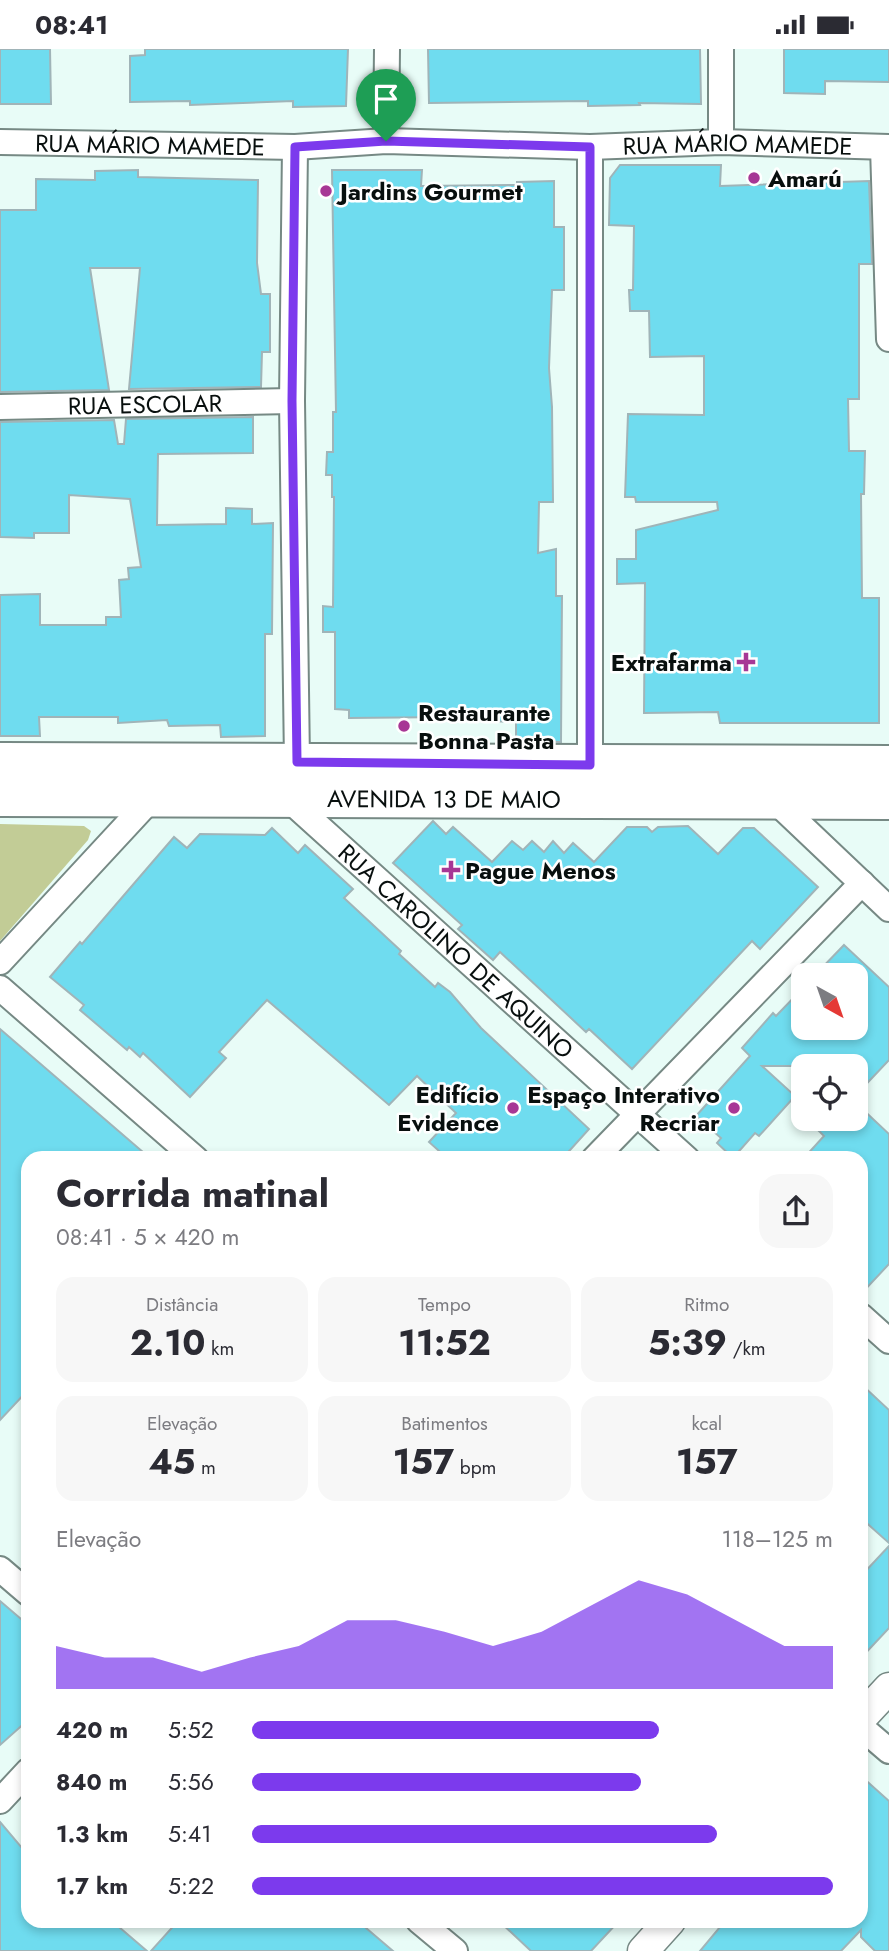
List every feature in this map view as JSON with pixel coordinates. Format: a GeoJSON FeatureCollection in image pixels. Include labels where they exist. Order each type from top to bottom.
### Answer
{"type":"FeatureCollection","features":[{"type":"Feature","properties":{"kind":"main road","name":"AVENIDA 13 DE MAIO"},"geometry":{"type":"LineString","coordinates":[[0,762],[292,780],[773,799],[889,800]]}},
{"type":"Feature","properties":{"kind":"main road","name":"AVENIDA 13 DE MAIO"},"geometry":{"type":"LineString","coordinates":[[0,797],[151,799],[292,780],[590,765],[889,765]]}},
{"type":"Feature","properties":{"kind":"street"},"geometry":{"type":"LineString","coordinates":[[386,141],[387,49]]}},
{"type":"Feature","properties":{"kind":"street"},"geometry":{"type":"LineString","coordinates":[[721,49],[721,142]]}},
{"type":"Feature","properties":{"kind":"street","name":"RUA MÁRIO MAMEDE"},"geometry":{"type":"LineString","coordinates":[[0,142],[295,147],[386,141],[590,147],[721,142],[886,147]]}},
{"type":"Feature","properties":{"kind":"street"},"geometry":{"type":"LineString","coordinates":[[292,780],[295,147]]}},
{"type":"Feature","properties":{"kind":"street"},"geometry":{"type":"LineString","coordinates":[[590,147],[590,765]]}},
{"type":"Feature","properties":{"kind":"street"},"geometry":{"type":"LineString","coordinates":[[886,147],[889,339]]}},
{"type":"Feature","properties":{"kind":"street","name":"RUA ESCOLAR"},"geometry":{"type":"LineString","coordinates":[[0,407],[292,401]]}},
{"type":"Feature","properties":{"kind":"street","name":"RUA CAROLINO DE AQUINO"},"geometry":{"type":"LineString","coordinates":[[292,780],[678,1151]]}},
{"type":"Feature","properties":{"kind":"street"},"geometry":{"type":"LineString","coordinates":[[0,962],[151,799]]}},
{"type":"Feature","properties":{"kind":"street"},"geometry":{"type":"LineString","coordinates":[[773,799],[889,909]]}},
{"type":"Feature","properties":{"kind":"street"},"geometry":{"type":"LineString","coordinates":[[601,1151],[862,883]]}},
{"type":"Feature","properties":{"kind":"street"},"geometry":{"type":"LineString","coordinates":[[0,988],[188,1151]]}},
{"type":"Feature","properties":{"kind":"street"},"geometry":{"type":"LineString","coordinates":[[868,1322],[889,1341]]}},
{"type":"Feature","properties":{"kind":"street"},"geometry":{"type":"LineString","coordinates":[[0,1569],[21,1587]]}},
{"type":"Feature","properties":{"kind":"street"},"geometry":{"type":"LineString","coordinates":[[868,1710],[889,1688]]}},
{"type":"Feature","properties":{"kind":"street"},"geometry":{"type":"LineString","coordinates":[[868,1733],[889,1751]]}},
{"type":"Feature","properties":{"kind":"street"},"geometry":{"type":"LineString","coordinates":[[0,1801],[21,1778]]}},
{"type":"Feature","properties":{"kind":"street"},"geometry":{"type":"LineString","coordinates":[[427,1928],[455,1951]]}},
{"type":"Feature","properties":{"kind":"street"},"geometry":{"type":"LineString","coordinates":[[643,1951],[664,1928]]}},
{"type":"Feature","properties":{"kind":"green space"},"geometry":{"type":"Polygon","coordinates":[[[0,824],[84,826],[91,831],[88,840],[0,941],[0,824]]]}},
{"type":"Feature","properties":{"kind":"building"},"geometry":{"type":"Polygon","coordinates":[[[0,49],[50,49],[51,104],[0,104],[0,49]]]}},
{"type":"Feature","properties":{"kind":"building"},"geometry":{"type":"Polygon","coordinates":[[[145,49],[348,49],[346,106],[293,107],[293,101],[190,105],[190,101],[130,102],[130,56],[145,55],[145,49]]]}},
{"type":"Feature","properties":{"kind":"building"},"geometry":{"type":"Polygon","coordinates":[[[428,49],[700,49],[701,104],[588,106],[588,101],[429,103],[428,49]]]}},
{"type":"Feature","properties":{"kind":"building"},"geometry":{"type":"Polygon","coordinates":[[[784,49],[889,49],[889,82],[825,81],[825,94],[784,93],[784,49]]]}},
{"type":"Feature","properties":{"kind":"building"},"geometry":{"type":"Polygon","coordinates":[[[620,165],[721,165],[720,186],[869,181],[872,264],[859,264],[859,399],[848,399],[849,451],[865,451],[864,494],[861,494],[862,598],[879,598],[879,723],[720,723],[718,712],[644,713],[645,583],[617,584],[617,559],[636,559],[636,530],[718,510],[717,502],[636,502],[635,497],[625,497],[628,414],[704,415],[704,356],[650,357],[649,311],[630,311],[634,226],[609,225],[610,178],[620,165]]]}},
{"type":"Feature","properties":{"kind":"building"},"geometry":{"type":"Polygon","coordinates":[[[138,170],[138,177],[258,180],[257,263],[261,294],[270,294],[270,352],[262,352],[261,387],[129,389],[140,268],[90,268],[109,390],[0,392],[0,210],[36,210],[36,179],[95,180],[95,171],[138,170]]]}},
{"type":"Feature","properties":{"kind":"building"},"geometry":{"type":"Polygon","coordinates":[[[332,170],[422,170],[421,186],[517,185],[517,182],[554,181],[554,227],[564,227],[564,290],[552,290],[549,368],[553,502],[539,502],[538,553],[556,549],[556,596],[562,596],[561,742],[516,741],[516,722],[449,720],[449,717],[349,718],[349,710],[335,709],[335,632],[323,632],[323,606],[333,607],[334,497],[332,475],[326,475],[327,452],[333,452],[333,412],[336,412],[332,170]]]}},
{"type":"Feature","properties":{"kind":"building"},"geometry":{"type":"Polygon","coordinates":[[[253,417],[253,453],[158,454],[157,525],[226,524],[226,508],[252,509],[252,524],[273,523],[272,634],[265,634],[265,736],[221,737],[220,725],[169,726],[167,720],[118,723],[118,717],[39,717],[40,736],[0,736],[0,595],[40,594],[40,625],[106,625],[106,617],[121,617],[119,580],[129,579],[128,568],[141,567],[130,499],[69,495],[69,533],[34,533],[34,538],[0,537],[0,422],[114,420],[118,444],[124,444],[126,419],[253,417]]]}},
{"type":"Feature","properties":{"kind":"building"},"geometry":{"type":"Polygon","coordinates":[[[433,821],[446,834],[453,827],[492,862],[512,841],[523,850],[532,841],[544,852],[553,841],[564,853],[573,843],[594,862],[627,827],[647,827],[652,832],[658,827],[688,826],[718,854],[743,828],[754,828],[818,887],[760,949],[752,941],[632,1069],[589,1029],[586,1032],[500,952],[493,960],[458,929],[462,925],[393,863],[433,821]]]}},
{"type":"Feature","properties":{"kind":"building"},"geometry":{"type":"Polygon","coordinates":[[[272,828],[298,853],[305,845],[353,889],[344,898],[401,951],[399,954],[435,987],[438,983],[450,992],[481,1028],[589,1129],[569,1151],[439,1151],[429,1142],[456,1113],[417,1076],[389,1105],[267,1000],[219,1052],[226,1058],[190,1097],[143,1053],[140,1057],[129,1047],[127,1050],[80,1010],[84,1005],[50,977],[174,837],[187,848],[200,834],[265,835],[272,828]]]}},
{"type":"Feature","properties":{"kind":"building"},"geometry":{"type":"Polygon","coordinates":[[[844,945],[863,963],[827,963],[844,945]]]}},
{"type":"Feature","properties":{"kind":"building"},"geometry":{"type":"Polygon","coordinates":[[[868,967],[889,987],[889,1060],[868,1082],[868,1054],[791,1054],[791,1066],[762,1066],[791,1092],[791,1100],[759,1136],[755,1133],[739,1151],[726,1151],[717,1143],[721,1138],[696,1116],[750,1056],[742,1048],[773,1013],[776,1016],[791,1000],[791,1040],[868,1040],[868,967]]]}},
{"type":"Feature","properties":{"kind":"building"},"geometry":{"type":"Polygon","coordinates":[[[0,1029],[142,1151],[21,1151],[21,1398],[0,1420],[0,1029]]]}},
{"type":"Feature","properties":{"kind":"building"},"geometry":{"type":"Polygon","coordinates":[[[868,1114],[889,1134],[889,1264],[868,1286],[868,1151],[810,1151],[824,1136],[819,1131],[868,1131],[868,1114]]]}},
{"type":"Feature","properties":{"kind":"building"},"geometry":{"type":"Polygon","coordinates":[[[868,1390],[889,1410],[889,1543],[868,1524],[868,1390]]]}},
{"type":"Feature","properties":{"kind":"building"},"geometry":{"type":"Polygon","coordinates":[[[889,1546],[889,1628],[868,1650],[868,1568],[889,1546]]]}},
{"type":"Feature","properties":{"kind":"building"},"geometry":{"type":"Polygon","coordinates":[[[0,1601],[21,1619],[21,1726],[0,1745],[0,1601]]]}},
{"type":"Feature","properties":{"kind":"building"},"geometry":{"type":"Polygon","coordinates":[[[868,1782],[889,1801],[889,1951],[875,1951],[861,1937],[861,1930],[841,1951],[700,1951],[719,1928],[868,1928],[868,1782]]]}},
{"type":"Feature","properties":{"kind":"building"},"geometry":{"type":"Polygon","coordinates":[[[0,1822],[21,1847],[21,1928],[120,1928],[147,1951],[0,1951],[0,1822]]]}},
{"type":"Feature","properties":{"kind":"building"},"geometry":{"type":"Polygon","coordinates":[[[172,1928],[366,1928],[393,1951],[151,1951],[172,1928]]]}},
{"type":"Feature","properties":{"kind":"building"},"geometry":{"type":"Polygon","coordinates":[[[506,1928],[612,1928],[591,1951],[531,1951],[506,1928]]]}},
{"type":"Feature","properties":{"kind":"place","name":"Amarú"},"geometry":{"type":"Point","coordinates":[754,178]}},
{"type":"Feature","properties":{"kind":"place","name":"Jardins Gourmet"},"geometry":{"type":"Point","coordinates":[326,191]}},
{"type":"Feature","properties":{"kind":"place","name":"Extrafarma"},"geometry":{"type":"Point","coordinates":[746,662]}},
{"type":"Feature","properties":{"kind":"place","name":"Restaurante Bonna Pasta"},"geometry":{"type":"Point","coordinates":[404,726]}},
{"type":"Feature","properties":{"kind":"place","name":"Pague Menos"},"geometry":{"type":"Point","coordinates":[451,870]}},
{"type":"Feature","properties":{"kind":"place","name":"Edifício Evidence"},"geometry":{"type":"Point","coordinates":[513,1108]}},
{"type":"Feature","properties":{"kind":"place","name":"Espaço Interativo Recriar"},"geometry":{"type":"Point","coordinates":[734,1108]}},
{"type":"Feature","properties":{"kind":"route"},"geometry":{"type":"LineString","coordinates":[[386,141],[590,147],[590,765],[297,762],[292,401],[295,147],[386,141]]}}]}
